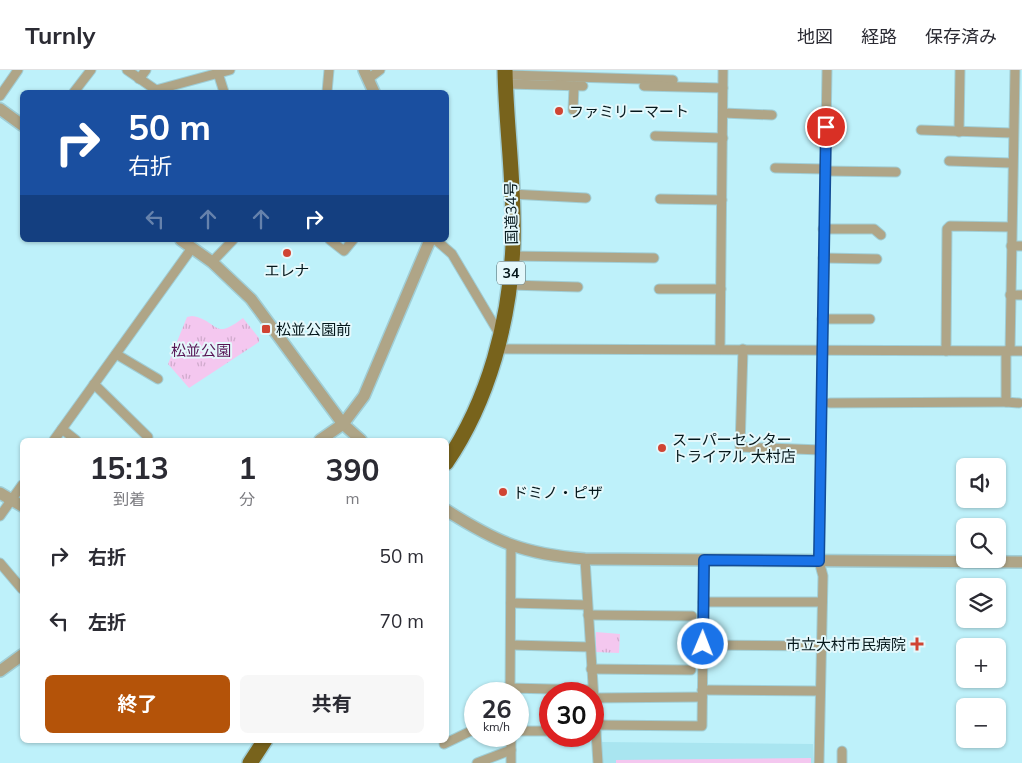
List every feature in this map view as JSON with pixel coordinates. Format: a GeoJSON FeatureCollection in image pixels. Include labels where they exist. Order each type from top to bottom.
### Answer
{"type":"FeatureCollection","features":[{"type":"Feature","properties":{"kind":"highway","name":"国道34号"},"geometry":{"type":"LineString","coordinates":[[449,458],[472,417],[487,381],[499,342],[510,285],[512,256],[511,194],[505,76]]}},
{"type":"Feature","properties":{"kind":"highway"},"geometry":{"type":"LineString","coordinates":[[250,763],[263,743]]}},
{"type":"Feature","properties":{"kind":"street"},"geometry":{"type":"LineString","coordinates":[[0,96],[18,70]]}},
{"type":"Feature","properties":{"kind":"street"},"geometry":{"type":"LineString","coordinates":[[76,90],[91,70]]}},
{"type":"Feature","properties":{"kind":"street"},"geometry":{"type":"LineString","coordinates":[[127,70],[156,90],[211,73],[230,70]]}},
{"type":"Feature","properties":{"kind":"street"},"geometry":{"type":"LineString","coordinates":[[139,79],[146,70]]}},
{"type":"Feature","properties":{"kind":"street"},"geometry":{"type":"LineString","coordinates":[[327,90],[329,70]]}},
{"type":"Feature","properties":{"kind":"street"},"geometry":{"type":"LineString","coordinates":[[373,90],[366,75],[380,70]]}},
{"type":"Feature","properties":{"kind":"street"},"geometry":{"type":"LineString","coordinates":[[720,348],[723,70]]}},
{"type":"Feature","properties":{"kind":"street"},"geometry":{"type":"LineString","coordinates":[[819,763],[823,576],[819,561],[827,70]]}},
{"type":"Feature","properties":{"kind":"street"},"geometry":{"type":"LineString","coordinates":[[959,132],[960,70]]}},
{"type":"Feature","properties":{"kind":"street"},"geometry":{"type":"LineString","coordinates":[[211,73],[223,90]]}},
{"type":"Feature","properties":{"kind":"street"},"geometry":{"type":"LineString","coordinates":[[505,76],[673,80]]}},
{"type":"Feature","properties":{"kind":"street"},"geometry":{"type":"LineString","coordinates":[[505,76],[578,86],[573,110]]}},
{"type":"Feature","properties":{"kind":"street"},"geometry":{"type":"LineString","coordinates":[[1006,402],[1013,133],[1017,76]]}},
{"type":"Feature","properties":{"kind":"street"},"geometry":{"type":"LineString","coordinates":[[644,86],[723,88]]}},
{"type":"Feature","properties":{"kind":"street"},"geometry":{"type":"LineString","coordinates":[[0,109],[20,124]]}},
{"type":"Feature","properties":{"kind":"street"},"geometry":{"type":"LineString","coordinates":[[723,113],[772,115]]}},
{"type":"Feature","properties":{"kind":"street"},"geometry":{"type":"LineString","coordinates":[[921,130],[1013,133]]}},
{"type":"Feature","properties":{"kind":"street"},"geometry":{"type":"LineString","coordinates":[[656,136],[723,138]]}},
{"type":"Feature","properties":{"kind":"street"},"geometry":{"type":"LineString","coordinates":[[949,161],[1012,163]]}},
{"type":"Feature","properties":{"kind":"street"},"geometry":{"type":"LineString","coordinates":[[775,168],[896,172]]}},
{"type":"Feature","properties":{"kind":"street"},"geometry":{"type":"LineString","coordinates":[[511,194],[586,198]]}},
{"type":"Feature","properties":{"kind":"street"},"geometry":{"type":"LineString","coordinates":[[1011,195],[1022,195]]}},
{"type":"Feature","properties":{"kind":"street"},"geometry":{"type":"LineString","coordinates":[[660,199],[722,200]]}},
{"type":"Feature","properties":{"kind":"street"},"geometry":{"type":"LineString","coordinates":[[946,351],[947,230],[950,226],[1011,226]]}},
{"type":"Feature","properties":{"kind":"street"},"geometry":{"type":"LineString","coordinates":[[823,229],[874,229],[882,235]]}},
{"type":"Feature","properties":{"kind":"street"},"geometry":{"type":"LineString","coordinates":[[184,242],[212,262],[251,299],[343,424],[359,438]]}},
{"type":"Feature","properties":{"kind":"street"},"geometry":{"type":"LineString","coordinates":[[212,262],[231,242]]}},
{"type":"Feature","properties":{"kind":"street"},"geometry":{"type":"LineString","coordinates":[[333,242],[344,251],[351,242]]}},
{"type":"Feature","properties":{"kind":"street"},"geometry":{"type":"LineString","coordinates":[[323,438],[343,424],[364,396],[429,242]]}},
{"type":"Feature","properties":{"kind":"street"},"geometry":{"type":"LineString","coordinates":[[438,242],[452,254],[499,342],[823,350],[1022,351]]}},
{"type":"Feature","properties":{"kind":"street"},"geometry":{"type":"LineString","coordinates":[[1011,246],[1022,246]]}},
{"type":"Feature","properties":{"kind":"street"},"geometry":{"type":"LineString","coordinates":[[55,438],[192,248]]}},
{"type":"Feature","properties":{"kind":"street"},"geometry":{"type":"LineString","coordinates":[[512,256],[654,258]]}},
{"type":"Feature","properties":{"kind":"street"},"geometry":{"type":"LineString","coordinates":[[823,258],[876,259]]}},
{"type":"Feature","properties":{"kind":"street"},"geometry":{"type":"LineString","coordinates":[[510,285],[578,287]]}},
{"type":"Feature","properties":{"kind":"street"},"geometry":{"type":"LineString","coordinates":[[659,289],[721,290]]}},
{"type":"Feature","properties":{"kind":"street"},"geometry":{"type":"LineString","coordinates":[[1010,295],[1022,295]]}},
{"type":"Feature","properties":{"kind":"street"},"geometry":{"type":"LineString","coordinates":[[822,319],[870,319]]}},
{"type":"Feature","properties":{"kind":"street"},"geometry":{"type":"LineString","coordinates":[[742,348],[740,448],[821,450]]}},
{"type":"Feature","properties":{"kind":"street"},"geometry":{"type":"LineString","coordinates":[[116,354],[158,378]]}},
{"type":"Feature","properties":{"kind":"street"},"geometry":{"type":"LineString","coordinates":[[94,384],[148,436]]}},
{"type":"Feature","properties":{"kind":"street"},"geometry":{"type":"LineString","coordinates":[[830,403],[1019,403]]}},
{"type":"Feature","properties":{"kind":"street"},"geometry":{"type":"LineString","coordinates":[[62,429],[73,438]]}},
{"type":"Feature","properties":{"kind":"street"},"geometry":{"type":"LineString","coordinates":[[0,516],[20,488]]}},
{"type":"Feature","properties":{"kind":"street"},"geometry":{"type":"LineString","coordinates":[[0,493],[20,505]]}},
{"type":"Feature","properties":{"kind":"street"},"geometry":{"type":"LineString","coordinates":[[449,512],[478,530],[511,546],[547,556],[585,559],[1022,562]]}},
{"type":"Feature","properties":{"kind":"street"},"geometry":{"type":"LineString","coordinates":[[510,682],[511,546]]}},
{"type":"Feature","properties":{"kind":"street"},"geometry":{"type":"LineString","coordinates":[[585,559],[592,682]]}},
{"type":"Feature","properties":{"kind":"street"},"geometry":{"type":"LineString","coordinates":[[604,729],[702,726],[704,560]]}},
{"type":"Feature","properties":{"kind":"street"},"geometry":{"type":"LineString","coordinates":[[0,563],[20,587]]}},
{"type":"Feature","properties":{"kind":"street"},"geometry":{"type":"LineString","coordinates":[[511,602],[587,605]]}},
{"type":"Feature","properties":{"kind":"street"},"geometry":{"type":"LineString","coordinates":[[703,602],[822,602]]}},
{"type":"Feature","properties":{"kind":"street"},"geometry":{"type":"LineString","coordinates":[[588,615],[692,616]]}},
{"type":"Feature","properties":{"kind":"street"},"geometry":{"type":"LineString","coordinates":[[703,644],[821,646]]}},
{"type":"Feature","properties":{"kind":"street"},"geometry":{"type":"LineString","coordinates":[[511,645],[590,647]]}},
{"type":"Feature","properties":{"kind":"street"},"geometry":{"type":"LineString","coordinates":[[0,671],[20,656]]}},
{"type":"Feature","properties":{"kind":"street"},"geometry":{"type":"LineString","coordinates":[[591,669],[691,670]]}},
{"type":"Feature","properties":{"kind":"street"},"geometry":{"type":"LineString","coordinates":[[604,694],[820,691]]}},
{"type":"Feature","properties":{"kind":"street"},"geometry":{"type":"LineString","coordinates":[[449,742],[464,734]]}},
{"type":"Feature","properties":{"kind":"street"},"geometry":{"type":"LineString","coordinates":[[596,747],[598,763]]}},
{"type":"Feature","properties":{"kind":"street"},"geometry":{"type":"LineString","coordinates":[[477,763],[511,750],[511,763]]}},
{"type":"Feature","properties":{"kind":"street"},"geometry":{"type":"LineString","coordinates":[[842,751],[842,763]]}},
{"type":"Feature","properties":{"kind":"shaded area"},"geometry":{"type":"Polygon","coordinates":[[[604,742],[813,744],[813,763],[602,763],[601,747],[604,747],[604,742]]]}},
{"type":"Feature","properties":{"kind":"green space","name":"松並公園"},"geometry":{"type":"Polygon","coordinates":[[[187,317],[201,318],[220,329],[233,325],[243,318],[259,338],[259,342],[189,388],[168,364],[187,317]]]}},
{"type":"Feature","properties":{"kind":"green space"},"geometry":{"type":"Polygon","coordinates":[[[596,632],[620,634],[619,653],[595,652],[596,632]]]}},
{"type":"Feature","properties":{"kind":"green space"},"geometry":{"type":"Polygon","coordinates":[[[811,758],[811,763],[616,763],[616,760],[811,758]]]}},
{"type":"Feature","properties":{"kind":"place","name":"ファミリーマート"},"geometry":{"type":"Point","coordinates":[559,111]}},
{"type":"Feature","properties":{"kind":"place","name":"エレナ"},"geometry":{"type":"Point","coordinates":[287,253]}},
{"type":"Feature","properties":{"kind":"place","name":"松並公園前"},"geometry":{"type":"Point","coordinates":[266,329]}},
{"type":"Feature","properties":{"kind":"place","name":"スーパーセンター トライアル 大村店"},"geometry":{"type":"Point","coordinates":[662,448]}},
{"type":"Feature","properties":{"kind":"place","name":"ドミノ・ピザ"},"geometry":{"type":"Point","coordinates":[503,492]}},
{"type":"Feature","properties":{"kind":"place","name":"市立大村市民病院"},"geometry":{"type":"Point","coordinates":[917,644]}},
{"type":"Feature","properties":{"kind":"route"},"geometry":{"type":"LineString","coordinates":[[703,644],[704,560],[819,561],[826,127]]}}]}
